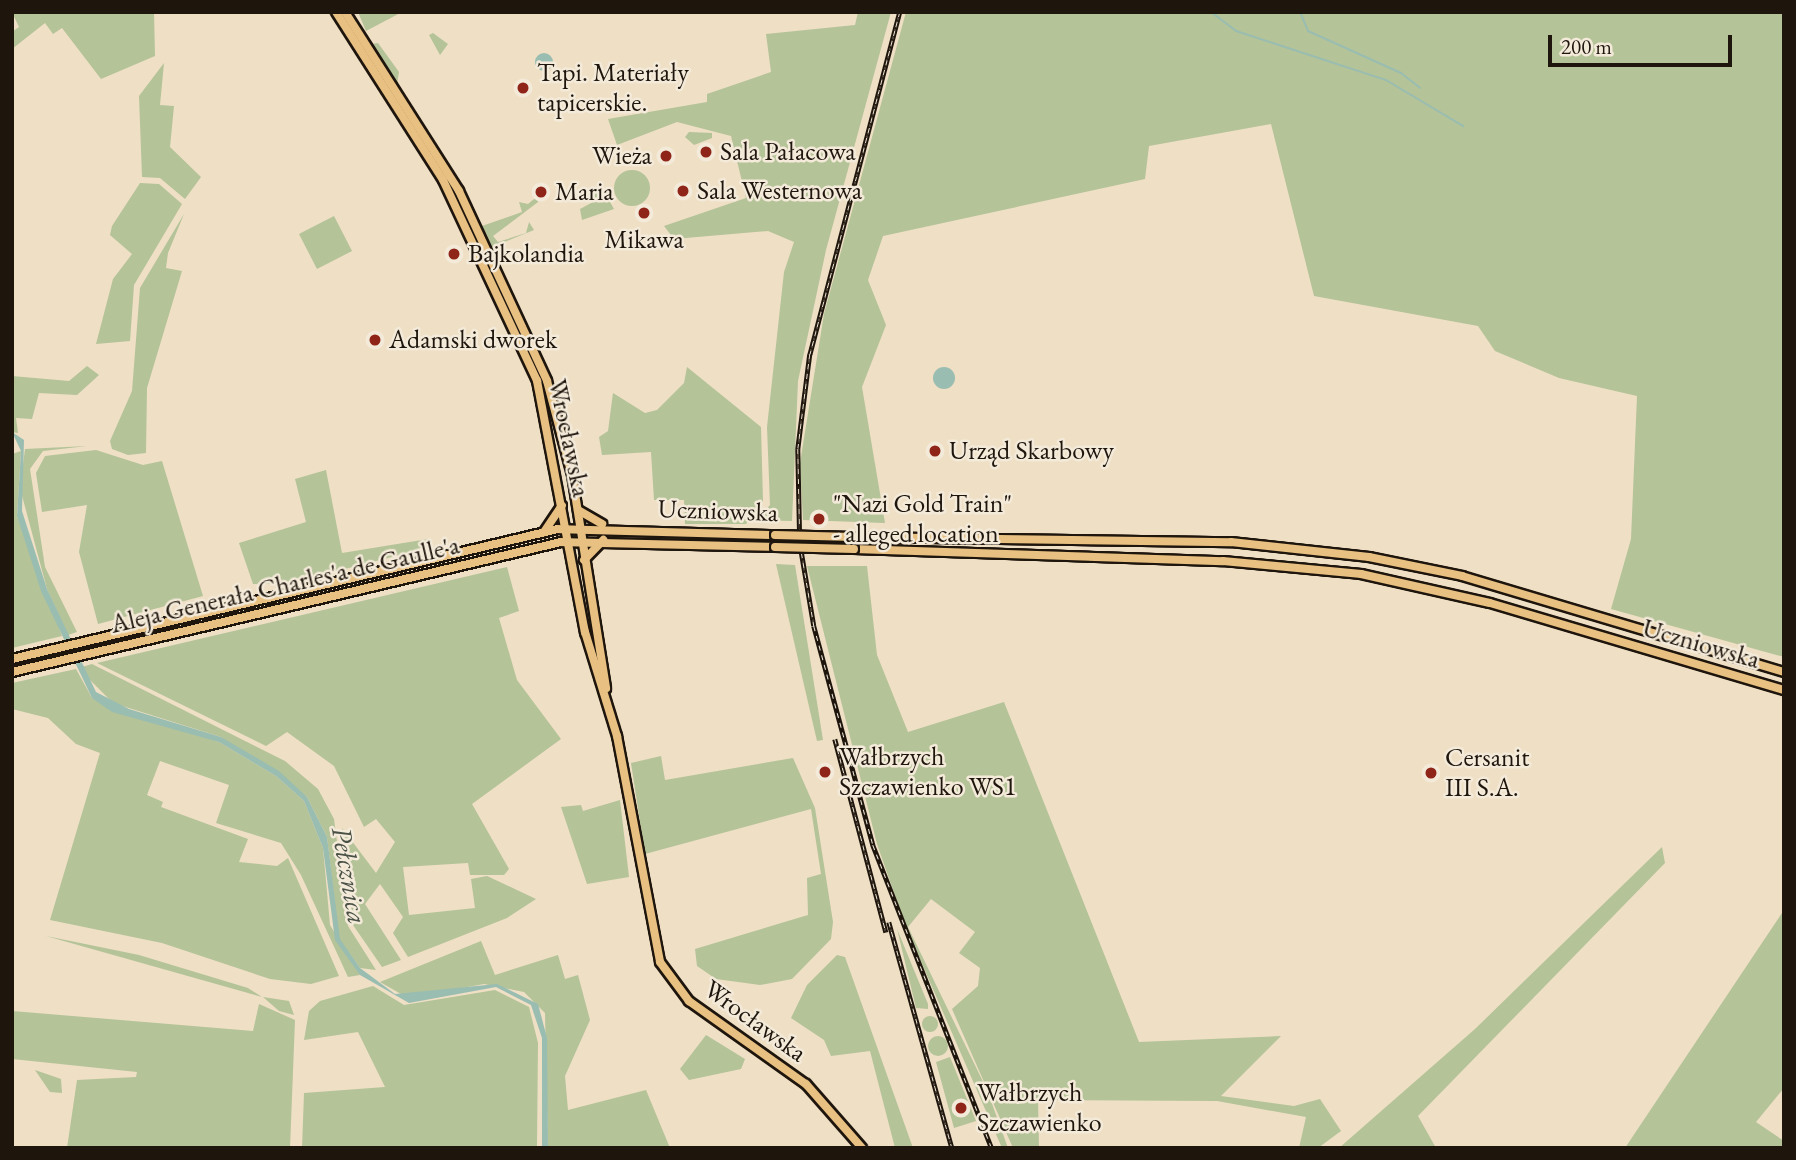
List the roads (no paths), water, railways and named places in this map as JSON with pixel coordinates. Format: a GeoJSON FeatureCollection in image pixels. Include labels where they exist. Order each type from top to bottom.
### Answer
{"type":"FeatureCollection","features":[{"type":"Feature","properties":{"kind":"main road","name":"Wrocławska"},"geometry":{"type":"LineString","coordinates":[[336,12],[443,180],[517,331],[543,402],[585,632],[609,708]]}},
{"type":"Feature","properties":{"kind":"main road","name":"Wrocławska"},"geometry":{"type":"LineString","coordinates":[[345,12],[455,184],[529,338],[559,420],[578,510],[609,708],[650,931],[666,971],[704,1014],[816,1094],[862,1148]]}},
{"type":"Feature","properties":{"kind":"main road"},"geometry":{"type":"LineString","coordinates":[[544,532],[562,505]]}},
{"type":"Feature","properties":{"kind":"main road"},"geometry":{"type":"LineString","coordinates":[[578,510],[615,528]]}},
{"type":"Feature","properties":{"kind":"main road","name":"Uczniowska"},"geometry":{"type":"LineString","coordinates":[[566,528],[854,537],[940,536],[1243,543],[1376,558],[1462,576],[1784,673]]}},
{"type":"Feature","properties":{"kind":"main road","name":"Aleja Generała Charles'a de Gaulle'a"},"geometry":{"type":"LineString","coordinates":[[12,659],[566,528]]}},
{"type":"Feature","properties":{"kind":"main road"},"geometry":{"type":"LineString","coordinates":[[936,552],[940,536]]}},
{"type":"Feature","properties":{"kind":"main road"},"geometry":{"type":"LineString","coordinates":[[584,560],[603,540]]}},
{"type":"Feature","properties":{"kind":"main road"},"geometry":{"type":"LineString","coordinates":[[1136,540],[1143,549],[1137,558]]}},
{"type":"Feature","properties":{"kind":"main road","name":"Uczniowska"},"geometry":{"type":"LineString","coordinates":[[569,541],[1137,558],[1361,574],[1606,638],[1784,690]]}},
{"type":"Feature","properties":{"kind":"main road","name":"Aleja Generała Charles'a de Gaulle'a"},"geometry":{"type":"LineString","coordinates":[[12,672],[569,541]]}},
{"type":"Feature","properties":{"kind":"main road"},"geometry":{"type":"LineString","coordinates":[[536,547],[555,547],[572,558]]}},
{"type":"Feature","properties":{"kind":"main road"},"geometry":{"type":"LineString","coordinates":[[438,558],[440,570]]}},
{"type":"Feature","properties":{"kind":"water"},"geometry":{"type":"Polygon","coordinates":[[[544,53],[552,58],[553,62],[548,70],[544,71],[536,66],[535,62],[540,54],[544,53]]]}},
{"type":"Feature","properties":{"kind":"water"},"geometry":{"type":"Polygon","coordinates":[[[944,367],[954,374],[955,378],[948,388],[944,389],[934,382],[933,378],[940,368],[944,367]]]}},
{"type":"Feature","properties":{"kind":"water"},"geometry":{"type":"Polygon","coordinates":[[[12,432],[24,440],[22,511],[47,589],[96,692],[129,709],[221,737],[279,771],[307,797],[327,837],[340,939],[360,968],[395,994],[497,984],[538,1004],[547,1038],[548,1148],[542,1148],[542,1038],[531,1005],[496,987],[409,1003],[360,975],[335,940],[323,848],[304,801],[276,776],[219,742],[112,712],[92,698],[41,591],[17,516],[21,451],[12,432]]]}},
{"type":"Feature","properties":{"kind":"waterway"},"geometry":{"type":"LineString","coordinates":[[1211,12],[1236,31],[1386,80],[1463,126]]}},
{"type":"Feature","properties":{"kind":"waterway"},"geometry":{"type":"LineString","coordinates":[[1300,12],[1308,31],[1401,73],[1420,88]]}},
{"type":"Feature","properties":{"kind":"railway"},"geometry":{"type":"LineString","coordinates":[[900,12],[810,354],[798,449],[800,543],[814,626],[873,845],[992,1148]]}},
{"type":"Feature","properties":{"kind":"railway"},"geometry":{"type":"LineString","coordinates":[[835,739],[886,932]]}},
{"type":"Feature","properties":{"kind":"railway"},"geometry":{"type":"LineString","coordinates":[[889,922],[952,1148]]}},
{"type":"Feature","properties":{"kind":"place","name":"Tapi. Materiały tapicerskie."},"geometry":{"type":"Point","coordinates":[523,88]}},
{"type":"Feature","properties":{"kind":"place","name":"Sala Pałacowa"},"geometry":{"type":"Point","coordinates":[706,152]}},
{"type":"Feature","properties":{"kind":"place","name":"Wieża"},"geometry":{"type":"Point","coordinates":[666,156]}},
{"type":"Feature","properties":{"kind":"place","name":"Sala Westernowa"},"geometry":{"type":"Point","coordinates":[683,191]}},
{"type":"Feature","properties":{"kind":"place","name":"Maria"},"geometry":{"type":"Point","coordinates":[541,192]}},
{"type":"Feature","properties":{"kind":"place","name":"Mikawa"},"geometry":{"type":"Point","coordinates":[644,213]}},
{"type":"Feature","properties":{"kind":"place","name":"Bajkolandia"},"geometry":{"type":"Point","coordinates":[454,254]}},
{"type":"Feature","properties":{"kind":"place","name":"Adamski dworek"},"geometry":{"type":"Point","coordinates":[375,340]}},
{"type":"Feature","properties":{"kind":"place","name":"Urząd Skarbowy"},"geometry":{"type":"Point","coordinates":[935,451]}},
{"type":"Feature","properties":{"kind":"place","name":"\"Nazi Gold Train\" - alleged location"},"geometry":{"type":"Point","coordinates":[819,519]}},
{"type":"Feature","properties":{"kind":"place","name":"Wałbrzych Szczawienko WS1"},"geometry":{"type":"Point","coordinates":[825,772]}},
{"type":"Feature","properties":{"kind":"place","name":"Cersanit III S.A."},"geometry":{"type":"Point","coordinates":[1431,773]}},
{"type":"Feature","properties":{"kind":"place","name":"Wałbrzych Szczawienko"},"geometry":{"type":"Point","coordinates":[961,1108]}},
{"type":"Feature","properties":{"kind":"water label","name":"Pełcznica"},"geometry":{"type":"Point","coordinates":[350,875]}}]}
